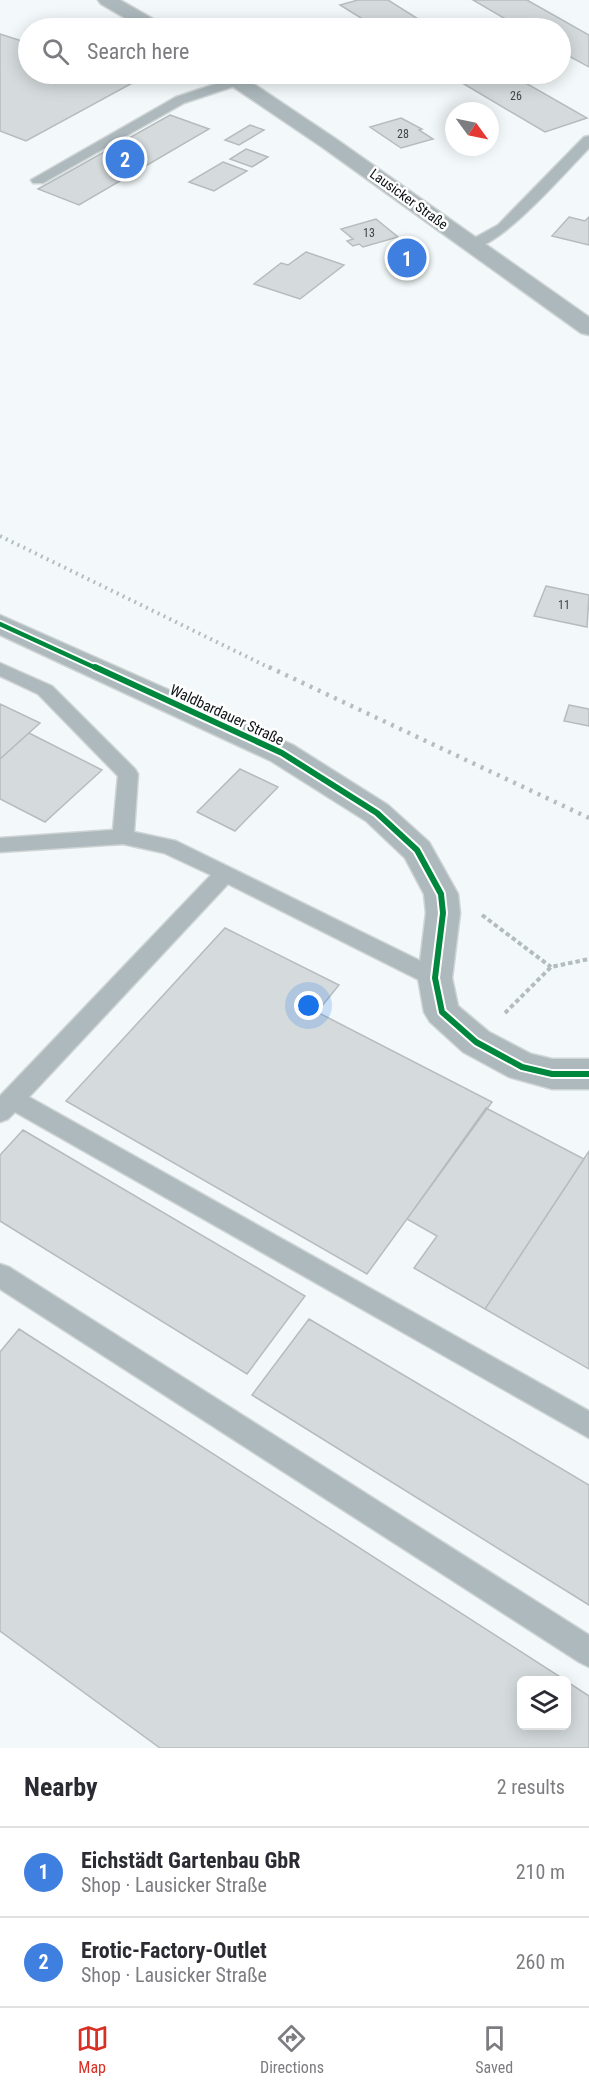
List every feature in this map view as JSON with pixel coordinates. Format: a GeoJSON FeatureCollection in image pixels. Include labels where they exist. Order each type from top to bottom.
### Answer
{"type":"FeatureCollection","features":[{"type":"Feature","properties":{"kind":"main road"},"geometry":{"type":"LineString","coordinates":[[107,0],[138,18]]}},
{"type":"Feature","properties":{"kind":"main road","name":"Lausicker Straße"},"geometry":{"type":"LineString","coordinates":[[243,84],[589,328]]}},
{"type":"Feature","properties":{"kind":"street","name":"Waldbardauer Straße"},"geometry":{"type":"LineString","coordinates":[[0,624],[282,753],[377,813],[417,850],[441,894],[443,913],[435,978],[442,1012],[476,1042],[522,1067],[552,1074],[589,1074]]}},
{"type":"Feature","properties":{"kind":"lane"},"geometry":{"type":"LineString","coordinates":[[38,180],[180,100],[216,84]]}},
{"type":"Feature","properties":{"kind":"lane"},"geometry":{"type":"LineString","coordinates":[[472,244],[503,228],[589,140]]}},
{"type":"Feature","properties":{"kind":"lane"},"geometry":{"type":"LineString","coordinates":[[0,669],[45,690],[128,774],[123,837]]}},
{"type":"Feature","properties":{"kind":"lane"},"geometry":{"type":"LineString","coordinates":[[0,845],[123,837],[169,846],[435,978]]}},
{"type":"Feature","properties":{"kind":"lane"},"geometry":{"type":"LineString","coordinates":[[225,873],[6,1105],[589,1425]]}},
{"type":"Feature","properties":{"kind":"lane"},"geometry":{"type":"LineString","coordinates":[[0,1275],[589,1652]]}},
{"type":"Feature","properties":{"kind":"path"},"geometry":{"type":"LineString","coordinates":[[443,913],[483,915],[550,967]]}},
{"type":"Feature","properties":{"kind":"path"},"geometry":{"type":"LineString","coordinates":[[476,1042],[550,967],[589,959]]}},
{"type":"Feature","properties":{"kind":"building"},"geometry":{"type":"Polygon","coordinates":[[[358,0],[388,0],[417,18],[361,18],[340,5],[358,0]]]}},
{"type":"Feature","properties":{"kind":"building"},"geometry":{"type":"Polygon","coordinates":[[[473,0],[527,0],[559,18],[504,18],[473,0]]]}},
{"type":"Feature","properties":{"kind":"building"},"geometry":{"type":"Polygon","coordinates":[[[571,25],[589,35],[589,67],[571,57],[571,25]]]}},
{"type":"Feature","properties":{"kind":"building"},"geometry":{"type":"Polygon","coordinates":[[[0,34],[18,40],[18,84],[131,84],[26,141],[0,131],[0,34]]]}},
{"type":"Feature","properties":{"kind":"building"},"geometry":{"type":"Polygon","coordinates":[[[464,84],[528,84],[587,118],[545,132],[499,105],[499,102],[494,102],[464,84]]]}},
{"type":"Feature","properties":{"kind":"building"},"geometry":{"type":"Polygon","coordinates":[[[170,115],[209,129],[79,205],[38,189],[170,115]]]}},
{"type":"Feature","properties":{"kind":"building"},"geometry":{"type":"Polygon","coordinates":[[[401,118],[422,129],[419,130],[433,139],[401,148],[370,127],[401,118]]]}},
{"type":"Feature","properties":{"kind":"building"},"geometry":{"type":"Polygon","coordinates":[[[250,125],[264,130],[239,145],[225,140],[250,125]]]}},
{"type":"Feature","properties":{"kind":"building"},"geometry":{"type":"Polygon","coordinates":[[[246,149],[268,157],[252,167],[230,159],[246,149]]]}},
{"type":"Feature","properties":{"kind":"building"},"geometry":{"type":"Polygon","coordinates":[[[223,162],[247,171],[214,191],[189,182],[223,162]]]}},
{"type":"Feature","properties":{"kind":"building"},"geometry":{"type":"Polygon","coordinates":[[[569,217],[585,221],[589,217],[589,245],[552,236],[569,217]]]}},
{"type":"Feature","properties":{"kind":"building"},"geometry":{"type":"Polygon","coordinates":[[[376,219],[398,237],[363,247],[359,244],[353,246],[347,241],[353,239],[341,229],[376,219]]]}},
{"type":"Feature","properties":{"kind":"building"},"geometry":{"type":"Polygon","coordinates":[[[306,252],[344,265],[300,299],[254,284],[281,263],[288,265],[306,252]]]}},
{"type":"Feature","properties":{"kind":"building"},"geometry":{"type":"Polygon","coordinates":[[[546,586],[589,595],[587,627],[534,616],[546,586]]]}},
{"type":"Feature","properties":{"kind":"building"},"geometry":{"type":"Polygon","coordinates":[[[0,704],[40,723],[0,759],[0,704]]]}},
{"type":"Feature","properties":{"kind":"building"},"geometry":{"type":"Polygon","coordinates":[[[569,705],[589,709],[589,726],[564,721],[569,705]]]}},
{"type":"Feature","properties":{"kind":"building"},"geometry":{"type":"Polygon","coordinates":[[[29,733],[102,770],[45,822],[0,799],[0,759],[29,733]]]}},
{"type":"Feature","properties":{"kind":"building"},"geometry":{"type":"Polygon","coordinates":[[[240,769],[278,787],[235,831],[197,812],[240,769]]]}},
{"type":"Feature","properties":{"kind":"building"},"geometry":{"type":"Polygon","coordinates":[[[225,928],[339,985],[317,1012],[492,1102],[367,1274],[66,1101],[225,928]]]}},
{"type":"Feature","properties":{"kind":"building"},"geometry":{"type":"Polygon","coordinates":[[[486,1108],[584,1159],[485,1309],[414,1268],[437,1236],[407,1219],[486,1108]]]}},
{"type":"Feature","properties":{"kind":"building"},"geometry":{"type":"Polygon","coordinates":[[[23,1130],[305,1296],[247,1374],[0,1221],[0,1155],[23,1130]]]}},
{"type":"Feature","properties":{"kind":"building"},"geometry":{"type":"Polygon","coordinates":[[[589,1151],[589,1369],[485,1309],[589,1151]]]}},
{"type":"Feature","properties":{"kind":"building"},"geometry":{"type":"Polygon","coordinates":[[[309,1319],[589,1485],[589,1605],[252,1395],[309,1319]]]}},
{"type":"Feature","properties":{"kind":"building"},"geometry":{"type":"Polygon","coordinates":[[[19,1329],[559,1676],[517,1676],[517,1730],[571,1730],[571,1684],[589,1696],[589,1748],[160,1748],[0,1631],[0,1352],[19,1329]]]}},
{"type":"Feature","properties":{"kind":"railway"},"geometry":{"type":"LineString","coordinates":[[0,536],[272,669]]}},
{"type":"Feature","properties":{"kind":"railway"},"geometry":{"type":"LineString","coordinates":[[269,667],[589,818]]}},
{"type":"Feature","properties":{"kind":"cycle path"},"geometry":{"type":"LineString","coordinates":[[0,624],[282,753],[377,813],[417,850],[441,894],[443,913],[435,978],[442,1012],[476,1042],[522,1067],[552,1074],[589,1074]]}},
{"type":"Feature","properties":{"kind":"place","name":"Erotic-Factory-Outlet"},"geometry":{"type":"Point","coordinates":[125,159]}},
{"type":"Feature","properties":{"kind":"place","name":"Eichstädt Gartenbau GbR"},"geometry":{"type":"Point","coordinates":[407,258]}}]}
